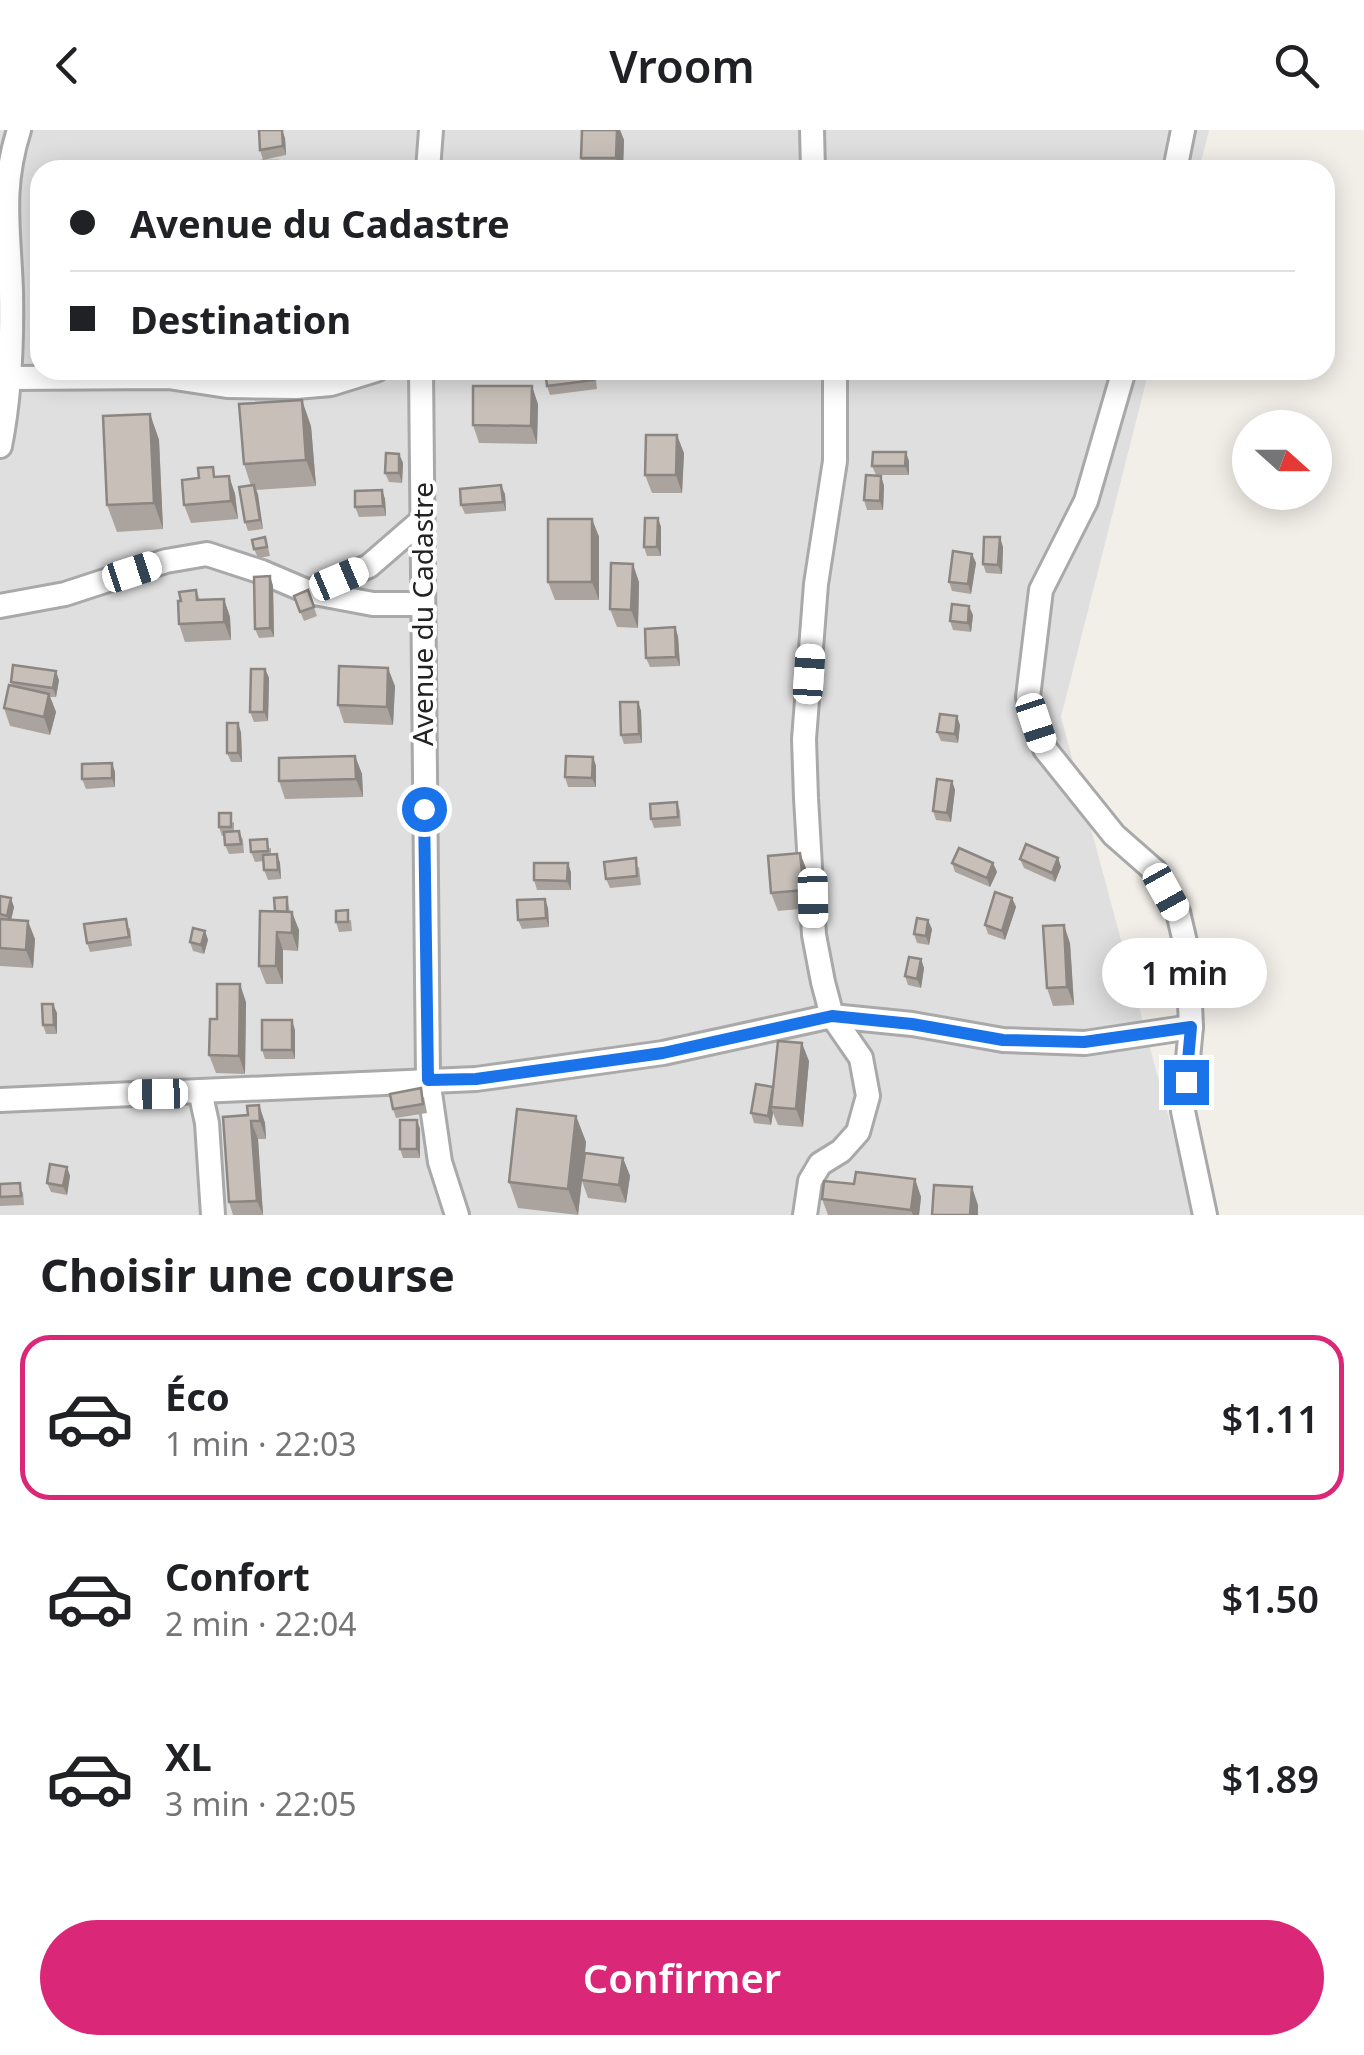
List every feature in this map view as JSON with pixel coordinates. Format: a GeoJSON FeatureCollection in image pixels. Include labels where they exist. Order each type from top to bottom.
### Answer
{"type":"FeatureCollection","features":[{"type":"Feature","properties":{"kind":"street"},"geometry":{"type":"LineString","coordinates":[[0,446],[7,408],[11,292],[4,193],[7,164],[20,130]]}},
{"type":"Feature","properties":{"kind":"street"},"geometry":{"type":"LineString","coordinates":[[429,160],[431,130]]}},
{"type":"Feature","properties":{"kind":"street"},"geometry":{"type":"LineString","coordinates":[[812,130],[814,160]]}},
{"type":"Feature","properties":{"kind":"street"},"geometry":{"type":"LineString","coordinates":[[1177,160],[1182,130]]}},
{"type":"Feature","properties":{"kind":"street"},"geometry":{"type":"LineString","coordinates":[[8,378],[30,378]]}},
{"type":"Feature","properties":{"kind":"street"},"geometry":{"type":"LineString","coordinates":[[192,380],[227,386],[296,387],[347,380]]}},
{"type":"Feature","properties":{"kind":"street","name":"Avenue du Cadastre"},"geometry":{"type":"LineString","coordinates":[[421,380],[428,1080],[440,1162],[457,1215]]}},
{"type":"Feature","properties":{"kind":"street"},"geometry":{"type":"LineString","coordinates":[[806,1215],[810,1181],[820,1164],[841,1151],[858,1132],[868,1096],[860,1058],[832,1016],[814,935],[804,739],[816,584],[835,461],[835,380]]}},
{"type":"Feature","properties":{"kind":"street"},"geometry":{"type":"LineString","coordinates":[[1121,380],[1086,501],[1041,590],[1028,697],[1045,749],[1114,836],[1155,871],[1178,912],[1188,955],[1191,1027],[1183,1110],[1205,1215]]}},
{"type":"Feature","properties":{"kind":"street"},"geometry":{"type":"LineString","coordinates":[[310,592],[369,566],[421,520]]}},
{"type":"Feature","properties":{"kind":"street"},"geometry":{"type":"LineString","coordinates":[[0,606],[65,594],[166,561],[207,554],[310,592],[372,604],[423,604]]}},
{"type":"Feature","properties":{"kind":"street"},"geometry":{"type":"LineString","coordinates":[[0,1100],[476,1079],[663,1053],[832,1016],[1020,1041],[1084,1042],[1191,1027]]}},
{"type":"Feature","properties":{"kind":"street"},"geometry":{"type":"LineString","coordinates":[[200,1092],[213,1215]]}},
{"type":"Feature","properties":{"kind":"shaded area"},"geometry":{"type":"Polygon","coordinates":[[[0,130],[1209,130],[1202,160],[30,160],[30,380],[1146,380],[1061,717],[1195,1215],[0,1215],[0,130]]]}},
{"type":"Feature","properties":{"kind":"building"},"geometry":{"type":"Polygon","coordinates":[[[259,130],[282,130],[283,146],[260,150],[259,130]]]}},
{"type":"Feature","properties":{"kind":"building"},"geometry":{"type":"Polygon","coordinates":[[[582,130],[617,130],[616,158],[581,158],[582,130]]]}},
{"type":"Feature","properties":{"kind":"building"},"geometry":{"type":"Polygon","coordinates":[[[546,380],[594,380],[547,386],[546,380]]]}},
{"type":"Feature","properties":{"kind":"building"},"geometry":{"type":"Polygon","coordinates":[[[473,386],[532,386],[531,426],[473,425],[473,386]]]}},
{"type":"Feature","properties":{"kind":"building"},"geometry":{"type":"Polygon","coordinates":[[[302,400],[306,460],[244,464],[239,404],[302,400]]]}},
{"type":"Feature","properties":{"kind":"building"},"geometry":{"type":"Polygon","coordinates":[[[150,414],[154,503],[107,505],[103,416],[150,414]]]}},
{"type":"Feature","properties":{"kind":"building"},"geometry":{"type":"Polygon","coordinates":[[[646,435],[677,435],[676,475],[645,475],[646,435]]]}},
{"type":"Feature","properties":{"kind":"building"},"geometry":{"type":"Polygon","coordinates":[[[873,452],[906,452],[905,466],[872,466],[873,452]]]}},
{"type":"Feature","properties":{"kind":"building"},"geometry":{"type":"Polygon","coordinates":[[[386,453],[399,454],[399,473],[385,473],[386,453]]]}},
{"type":"Feature","properties":{"kind":"building"},"geometry":{"type":"Polygon","coordinates":[[[213,467],[214,477],[229,476],[231,501],[184,505],[182,480],[199,478],[198,468],[213,467]]]}},
{"type":"Feature","properties":{"kind":"building"},"geometry":{"type":"Polygon","coordinates":[[[866,475],[881,476],[880,501],[864,500],[866,475]]]}},
{"type":"Feature","properties":{"kind":"building"},"geometry":{"type":"Polygon","coordinates":[[[254,485],[260,520],[245,522],[239,487],[254,485]]]}},
{"type":"Feature","properties":{"kind":"building"},"geometry":{"type":"Polygon","coordinates":[[[501,485],[503,502],[461,505],[460,489],[501,485]]]}},
{"type":"Feature","properties":{"kind":"building"},"geometry":{"type":"Polygon","coordinates":[[[382,490],[383,506],[355,507],[355,491],[382,490]]]}},
{"type":"Feature","properties":{"kind":"building"},"geometry":{"type":"Polygon","coordinates":[[[645,518],[658,518],[657,547],[644,547],[645,518]]]}},
{"type":"Feature","properties":{"kind":"building"},"geometry":{"type":"Polygon","coordinates":[[[548,519],[592,519],[592,582],[548,582],[548,519]]]}},
{"type":"Feature","properties":{"kind":"building"},"geometry":{"type":"Polygon","coordinates":[[[265,537],[267,547],[254,549],[252,540],[265,537]]]}},
{"type":"Feature","properties":{"kind":"building"},"geometry":{"type":"Polygon","coordinates":[[[984,537],[1000,537],[998,565],[983,564],[984,537]]]}},
{"type":"Feature","properties":{"kind":"building"},"geometry":{"type":"Polygon","coordinates":[[[953,551],[972,554],[968,584],[949,582],[953,551]]]}},
{"type":"Feature","properties":{"kind":"building"},"geometry":{"type":"Polygon","coordinates":[[[611,563],[633,564],[631,610],[610,609],[611,563]]]}},
{"type":"Feature","properties":{"kind":"building"},"geometry":{"type":"Polygon","coordinates":[[[270,576],[270,628],[255,629],[254,577],[270,576]]]}},
{"type":"Feature","properties":{"kind":"building"},"geometry":{"type":"Polygon","coordinates":[[[196,590],[197,600],[224,599],[224,622],[179,624],[179,592],[196,590]]]}},
{"type":"Feature","properties":{"kind":"building"},"geometry":{"type":"Polygon","coordinates":[[[308,590],[314,607],[300,612],[294,596],[308,590]]]}},
{"type":"Feature","properties":{"kind":"building"},"geometry":{"type":"Polygon","coordinates":[[[952,604],[969,606],[968,623],[950,621],[952,604]]]}},
{"type":"Feature","properties":{"kind":"building"},"geometry":{"type":"Polygon","coordinates":[[[675,627],[676,657],[646,658],[645,629],[675,627]]]}},
{"type":"Feature","properties":{"kind":"building"},"geometry":{"type":"Polygon","coordinates":[[[13,665],[56,671],[53,688],[11,682],[13,665]]]}},
{"type":"Feature","properties":{"kind":"building"},"geometry":{"type":"Polygon","coordinates":[[[339,666],[388,668],[387,707],[338,705],[339,666]]]}},
{"type":"Feature","properties":{"kind":"building"},"geometry":{"type":"Polygon","coordinates":[[[251,669],[265,669],[264,712],[250,712],[251,669]]]}},
{"type":"Feature","properties":{"kind":"building"},"geometry":{"type":"Polygon","coordinates":[[[9,685],[49,694],[44,717],[4,708],[9,685]]]}},
{"type":"Feature","properties":{"kind":"building"},"geometry":{"type":"Polygon","coordinates":[[[620,702],[638,702],[639,734],[621,735],[620,702]]]}},
{"type":"Feature","properties":{"kind":"building"},"geometry":{"type":"Polygon","coordinates":[[[940,714],[957,716],[955,734],[937,732],[940,714]]]}},
{"type":"Feature","properties":{"kind":"building"},"geometry":{"type":"Polygon","coordinates":[[[227,723],[238,723],[238,753],[227,753],[227,723]]]}},
{"type":"Feature","properties":{"kind":"building"},"geometry":{"type":"Polygon","coordinates":[[[355,756],[356,779],[279,781],[279,758],[355,756]]]}},
{"type":"Feature","properties":{"kind":"building"},"geometry":{"type":"Polygon","coordinates":[[[566,756],[593,757],[592,778],[565,777],[566,756]]]}},
{"type":"Feature","properties":{"kind":"building"},"geometry":{"type":"Polygon","coordinates":[[[112,763],[112,778],[82,779],[82,764],[112,763]]]}},
{"type":"Feature","properties":{"kind":"building"},"geometry":{"type":"Polygon","coordinates":[[[937,779],[952,781],[947,813],[933,811],[937,779]]]}},
{"type":"Feature","properties":{"kind":"building"},"geometry":{"type":"Polygon","coordinates":[[[677,802],[678,817],[651,819],[650,804],[677,802]]]}},
{"type":"Feature","properties":{"kind":"building"},"geometry":{"type":"Polygon","coordinates":[[[219,813],[231,813],[231,827],[219,827],[219,813]]]}},
{"type":"Feature","properties":{"kind":"building"},"geometry":{"type":"Polygon","coordinates":[[[239,831],[241,844],[225,845],[224,832],[239,831]]]}},
{"type":"Feature","properties":{"kind":"building"},"geometry":{"type":"Polygon","coordinates":[[[267,839],[268,851],[251,852],[250,840],[267,839]]]}},
{"type":"Feature","properties":{"kind":"building"},"geometry":{"type":"Polygon","coordinates":[[[1026,844],[1058,858],[1052,873],[1020,859],[1026,844]]]}},
{"type":"Feature","properties":{"kind":"building"},"geometry":{"type":"Polygon","coordinates":[[[959,848],[993,863],[987,878],[952,863],[959,848]]]}},
{"type":"Feature","properties":{"kind":"building"},"geometry":{"type":"Polygon","coordinates":[[[800,853],[804,890],[771,893],[768,856],[800,853]]]}},
{"type":"Feature","properties":{"kind":"building"},"geometry":{"type":"Polygon","coordinates":[[[277,854],[278,870],[264,870],[263,855],[277,854]]]}},
{"type":"Feature","properties":{"kind":"building"},"geometry":{"type":"Polygon","coordinates":[[[636,858],[637,876],[606,879],[604,862],[636,858]]]}},
{"type":"Feature","properties":{"kind":"building"},"geometry":{"type":"Polygon","coordinates":[[[534,863],[568,863],[567,881],[534,880],[534,863]]]}},
{"type":"Feature","properties":{"kind":"building"},"geometry":{"type":"Polygon","coordinates":[[[995,892],[1012,898],[1002,931],[985,925],[995,892]]]}},
{"type":"Feature","properties":{"kind":"building"},"geometry":{"type":"Polygon","coordinates":[[[0,896],[11,898],[7,916],[0,914],[0,896]]]}},
{"type":"Feature","properties":{"kind":"building"},"geometry":{"type":"Polygon","coordinates":[[[287,897],[287,912],[275,911],[274,898],[287,897]]]}},
{"type":"Feature","properties":{"kind":"building"},"geometry":{"type":"Polygon","coordinates":[[[545,899],[546,918],[518,920],[517,900],[545,899]]]}},
{"type":"Feature","properties":{"kind":"building"},"geometry":{"type":"Polygon","coordinates":[[[348,910],[348,922],[336,922],[336,911],[348,910]]]}},
{"type":"Feature","properties":{"kind":"building"},"geometry":{"type":"Polygon","coordinates":[[[260,911],[292,912],[292,933],[277,932],[276,966],[259,966],[260,911]]]}},
{"type":"Feature","properties":{"kind":"building"},"geometry":{"type":"Polygon","coordinates":[[[917,918],[928,920],[926,936],[914,934],[917,918]]]}},
{"type":"Feature","properties":{"kind":"building"},"geometry":{"type":"Polygon","coordinates":[[[0,919],[28,921],[26,950],[0,948],[0,919]]]}},
{"type":"Feature","properties":{"kind":"building"},"geometry":{"type":"Polygon","coordinates":[[[126,919],[129,937],[87,943],[84,924],[126,919]]]}},
{"type":"Feature","properties":{"kind":"building"},"geometry":{"type":"Polygon","coordinates":[[[1064,925],[1067,987],[1047,988],[1043,926],[1064,925]]]}},
{"type":"Feature","properties":{"kind":"building"},"geometry":{"type":"Polygon","coordinates":[[[193,928],[205,931],[201,945],[190,942],[193,928]]]}},
{"type":"Feature","properties":{"kind":"building"},"geometry":{"type":"Polygon","coordinates":[[[909,957],[921,959],[917,979],[905,976],[909,957]]]}},
{"type":"Feature","properties":{"kind":"building"},"geometry":{"type":"Polygon","coordinates":[[[217,984],[240,984],[239,1056],[209,1055],[210,1019],[217,1019],[217,984]]]}},
{"type":"Feature","properties":{"kind":"building"},"geometry":{"type":"Polygon","coordinates":[[[42,1004],[53,1004],[54,1025],[43,1025],[42,1004]]]}},
{"type":"Feature","properties":{"kind":"building"},"geometry":{"type":"Polygon","coordinates":[[[262,1020],[292,1020],[292,1050],[262,1050],[262,1020]]]}},
{"type":"Feature","properties":{"kind":"building"},"geometry":{"type":"Polygon","coordinates":[[[778,1041],[802,1043],[796,1109],[771,1107],[778,1041]]]}},
{"type":"Feature","properties":{"kind":"building"},"geometry":{"type":"Polygon","coordinates":[[[756,1084],[773,1087],[768,1116],[751,1113],[756,1084]]]}},
{"type":"Feature","properties":{"kind":"building"},"geometry":{"type":"Polygon","coordinates":[[[421,1088],[423,1104],[393,1109],[390,1094],[421,1088]]]}},
{"type":"Feature","properties":{"kind":"building"},"geometry":{"type":"Polygon","coordinates":[[[259,1105],[260,1121],[251,1121],[257,1201],[229,1202],[223,1117],[248,1115],[247,1106],[259,1105]]]}},
{"type":"Feature","properties":{"kind":"building"},"geometry":{"type":"Polygon","coordinates":[[[517,1109],[576,1116],[568,1189],[509,1182],[517,1109]]]}},
{"type":"Feature","properties":{"kind":"building"},"geometry":{"type":"Polygon","coordinates":[[[400,1120],[417,1120],[417,1149],[400,1149],[400,1120]]]}},
{"type":"Feature","properties":{"kind":"building"},"geometry":{"type":"Polygon","coordinates":[[[585,1153],[623,1158],[619,1185],[581,1180],[585,1153]]]}},
{"type":"Feature","properties":{"kind":"building"},"geometry":{"type":"Polygon","coordinates":[[[50,1164],[67,1167],[63,1186],[47,1183],[50,1164]]]}},
{"type":"Feature","properties":{"kind":"building"},"geometry":{"type":"Polygon","coordinates":[[[856,1172],[915,1179],[911,1210],[822,1199],[824,1181],[854,1184],[856,1172]]]}},
{"type":"Feature","properties":{"kind":"building"},"geometry":{"type":"Polygon","coordinates":[[[20,1183],[21,1196],[0,1197],[0,1184],[20,1183]]]}},
{"type":"Feature","properties":{"kind":"building"},"geometry":{"type":"Polygon","coordinates":[[[934,1185],[972,1187],[970,1215],[932,1215],[934,1185]]]}},
{"type":"Feature","properties":{"kind":"route"},"geometry":{"type":"LineString","coordinates":[[424,809],[428,1080],[476,1079],[663,1053],[832,1016],[912,1024],[1003,1040],[1084,1042],[1191,1027],[1186,1082]]}}]}
